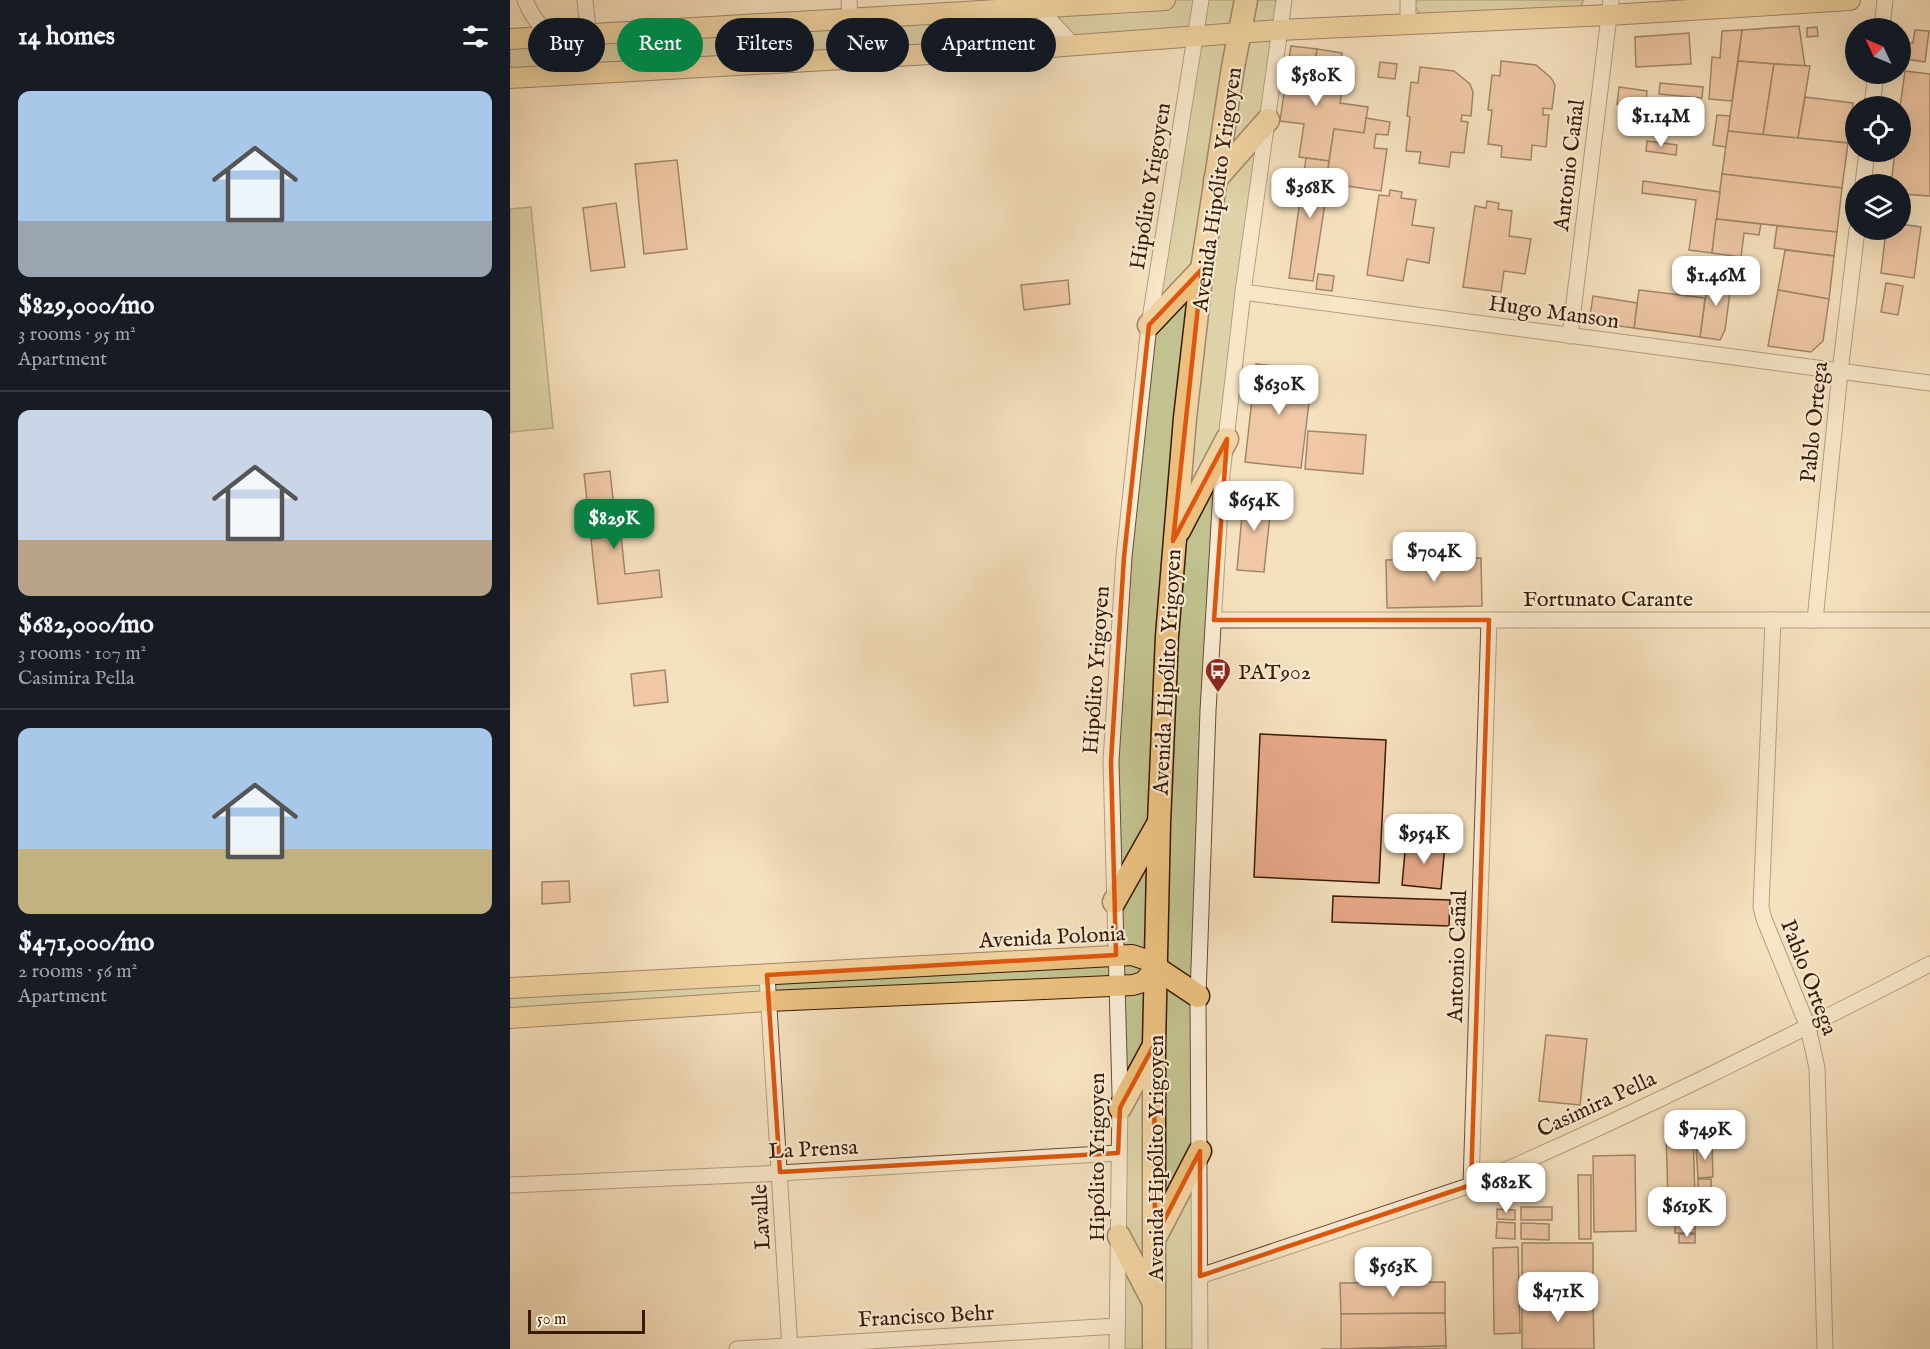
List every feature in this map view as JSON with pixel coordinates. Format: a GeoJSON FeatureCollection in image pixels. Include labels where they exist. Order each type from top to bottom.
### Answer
{"type":"FeatureCollection","features":[{"type":"Feature","properties":{"kind":"highway","name":"Avenida Hipólito Yrigoyen"},"geometry":{"type":"LineString","coordinates":[[1154,1349],[1154,1045],[1159,823],[1173,541],[1202,269],[1246,0]]}},
{"type":"Feature","properties":{"kind":"highway"},"geometry":{"type":"LineString","coordinates":[[1215,180],[1268,120]]}},
{"type":"Feature","properties":{"kind":"highway"},"geometry":{"type":"LineString","coordinates":[[1149,325],[1202,269]]}},
{"type":"Feature","properties":{"kind":"highway"},"geometry":{"type":"LineString","coordinates":[[1173,541],[1227,439]]}},
{"type":"Feature","properties":{"kind":"highway"},"geometry":{"type":"LineString","coordinates":[[1114,902],[1159,823]]}},
{"type":"Feature","properties":{"kind":"highway"},"geometry":{"type":"LineString","coordinates":[[1156,968],[1198,996]]}},
{"type":"Feature","properties":{"kind":"highway"},"geometry":{"type":"LineString","coordinates":[[1120,1108],[1154,1045]]}},
{"type":"Feature","properties":{"kind":"highway"},"geometry":{"type":"LineString","coordinates":[[1155,1238],[1200,1151]]}},
{"type":"Feature","properties":{"kind":"highway"},"geometry":{"type":"LineString","coordinates":[[1119,1236],[1155,1306]]}},
{"type":"Feature","properties":{"kind":"main road"},"geometry":{"type":"LineString","coordinates":[[874,18],[1038,4],[1165,0]]}},
{"type":"Feature","properties":{"kind":"main road"},"geometry":{"type":"LineString","coordinates":[[909,55],[1279,30],[1408,24],[1610,7],[1850,0]]}},
{"type":"Feature","properties":{"kind":"main road"},"geometry":{"type":"LineString","coordinates":[[605,33],[826,21]]}},
{"type":"Feature","properties":{"kind":"main road"},"geometry":{"type":"LineString","coordinates":[[510,39],[528,38]]}},
{"type":"Feature","properties":{"kind":"main road"},"geometry":{"type":"LineString","coordinates":[[605,71],[826,59]]}},
{"type":"Feature","properties":{"kind":"main road"},"geometry":{"type":"LineString","coordinates":[[510,78],[592,72]]}},
{"type":"Feature","properties":{"kind":"main road","name":"Avenida Polonia"},"geometry":{"type":"LineString","coordinates":[[510,988],[1116,956],[1138,956],[1156,968]]}},
{"type":"Feature","properties":{"kind":"main road"},"geometry":{"type":"LineString","coordinates":[[510,1018],[769,1001],[1139,984],[1149,978],[1156,968]]}},
{"type":"Feature","properties":{"kind":"street"},"geometry":{"type":"LineString","coordinates":[[525,0],[534,18]]}},
{"type":"Feature","properties":{"kind":"street"},"geometry":{"type":"LineString","coordinates":[[585,0],[586,18]]}},
{"type":"Feature","properties":{"kind":"street"},"geometry":{"type":"LineString","coordinates":[[849,0],[850,18]]}},
{"type":"Feature","properties":{"kind":"street","name":"Hipólito Yrigoyen"},"geometry":{"type":"LineString","coordinates":[[1117,1349],[1120,1108],[1111,762],[1124,557],[1149,325],[1201,0]]}},
{"type":"Feature","properties":{"kind":"street"},"geometry":{"type":"LineString","coordinates":[[1200,1349],[1198,996],[1208,711],[1222,474],[1243,292],[1284,0]]}},
{"type":"Feature","properties":{"kind":"street"},"geometry":{"type":"LineString","coordinates":[[1408,0],[1408,24]]}},
{"type":"Feature","properties":{"kind":"street"},"geometry":{"type":"LineString","coordinates":[[1883,18],[1885,0]]}},
{"type":"Feature","properties":{"kind":"street"},"geometry":{"type":"LineString","coordinates":[[1038,4],[1073,45]]}},
{"type":"Feature","properties":{"kind":"street","name":"Antonio Cañal"},"geometry":{"type":"LineString","coordinates":[[1570,336],[1610,7]]}},
{"type":"Feature","properties":{"kind":"street","name":"Pablo Ortega"},"geometry":{"type":"LineString","coordinates":[[1815,620],[1856,240]]}},
{"type":"Feature","properties":{"kind":"street","name":"Hugo Manson"},"geometry":{"type":"LineString","coordinates":[[1243,292],[1930,382]]}},
{"type":"Feature","properties":{"kind":"street","name":"Fortunato Carante"},"geometry":{"type":"LineString","coordinates":[[1214,620],[1930,620]]}},
{"type":"Feature","properties":{"kind":"street","name":"Antonio Cañal"},"geometry":{"type":"LineString","coordinates":[[1471,1185],[1489,620]]}},
{"type":"Feature","properties":{"kind":"street","name":"Pablo Ortega"},"geometry":{"type":"LineString","coordinates":[[1773,620],[1761,907],[1808,1027],[1817,1068],[1825,1349]]}},
{"type":"Feature","properties":{"kind":"street","name":"Casimira Pella"},"geometry":{"type":"LineString","coordinates":[[1200,1276],[1471,1185],[1593,1130],[1808,1027],[1930,964]]}},
{"type":"Feature","properties":{"kind":"street","name":"Lavalle"},"geometry":{"type":"LineString","coordinates":[[767,975],[790,1347]]}},
{"type":"Feature","properties":{"kind":"street","name":"La Prensa"},"geometry":{"type":"LineString","coordinates":[[510,1185],[780,1173],[1118,1152]]}},
{"type":"Feature","properties":{"kind":"street","name":"Francisco Behr"},"geometry":{"type":"LineString","coordinates":[[737,1349],[1117,1326]]}},
{"type":"Feature","properties":{"kind":"highlighted area"},"geometry":{"type":"Polygon","coordinates":[[[1202,269],[1173,541],[1227,439],[1214,620],[1489,620],[1471,1185],[1200,1276],[1200,1151],[1155,1238],[1154,1045],[1120,1108],[1118,1153],[780,1172],[767,975],[1116,955],[1111,761],[1124,557],[1149,325],[1202,269]]]}},
{"type":"Feature","properties":{"kind":"green space"},"geometry":{"type":"Polygon","coordinates":[[[1165,0],[1284,0],[1243,292],[1208,711],[1200,1349],[1117,1349],[1117,985],[510,1018],[510,988],[1116,955],[1114,902],[1124,557],[1195,36],[1056,45],[1056,18],[921,18],[921,53],[909,54],[909,18],[863,18],[1165,0]]]}},
{"type":"Feature","properties":{"kind":"green space"},"geometry":{"type":"Polygon","coordinates":[[[1418,0],[1584,0],[1580,7],[1421,15],[1414,6],[1418,0]]]}},
{"type":"Feature","properties":{"kind":"green space"},"geometry":{"type":"Polygon","coordinates":[[[826,20],[826,59],[814,59],[814,21],[826,20]]]}},
{"type":"Feature","properties":{"kind":"green space"},"geometry":{"type":"Polygon","coordinates":[[[715,27],[715,65],[703,66],[703,28],[715,27]]]}},
{"type":"Feature","properties":{"kind":"green space"},"geometry":{"type":"Polygon","coordinates":[[[605,33],[617,33],[617,71],[510,78],[510,39],[528,38],[528,72],[605,72],[605,33]]]}},
{"type":"Feature","properties":{"kind":"green space"},"geometry":{"type":"Polygon","coordinates":[[[531,207],[553,428],[510,432],[510,209],[531,207]]]}},
{"type":"Feature","properties":{"kind":"building"},"geometry":{"type":"Polygon","coordinates":[[[1799,26],[1805,66],[1738,61],[1742,30],[1799,26]]]}},
{"type":"Feature","properties":{"kind":"building"},"geometry":{"type":"Polygon","coordinates":[[[1817,27],[1818,36],[1807,37],[1807,28],[1817,27]]]}},
{"type":"Feature","properties":{"kind":"building"},"geometry":{"type":"Polygon","coordinates":[[[1742,30],[1732,101],[1709,99],[1712,57],[1720,58],[1722,31],[1742,30]]]}},
{"type":"Feature","properties":{"kind":"building"},"geometry":{"type":"Polygon","coordinates":[[[1915,30],[1929,31],[1925,62],[1911,60],[1911,43],[1913,43],[1915,30]]]}},
{"type":"Feature","properties":{"kind":"building"},"geometry":{"type":"Polygon","coordinates":[[[1689,33],[1691,64],[1636,67],[1635,37],[1689,33]]]}},
{"type":"Feature","properties":{"kind":"building"},"geometry":{"type":"Polygon","coordinates":[[[1291,46],[1317,49],[1312,85],[1342,89],[1340,103],[1368,107],[1364,133],[1334,129],[1329,161],[1299,157],[1304,124],[1280,121],[1291,46]]]}},
{"type":"Feature","properties":{"kind":"building"},"geometry":{"type":"Polygon","coordinates":[[[1317,49],[1342,53],[1341,62],[1352,64],[1348,90],[1312,85],[1317,49]]]}},
{"type":"Feature","properties":{"kind":"building"},"geometry":{"type":"Polygon","coordinates":[[[1501,61],[1536,65],[1551,78],[1555,85],[1552,109],[1543,108],[1543,115],[1549,115],[1546,147],[1532,145],[1531,160],[1501,157],[1502,146],[1488,144],[1492,110],[1488,110],[1492,75],[1500,76],[1501,61]]]}},
{"type":"Feature","properties":{"kind":"building"},"geometry":{"type":"Polygon","coordinates":[[[1738,61],[1774,64],[1763,135],[1728,131],[1738,61]]]}},
{"type":"Feature","properties":{"kind":"building"},"geometry":{"type":"Polygon","coordinates":[[[1380,62],[1397,64],[1395,79],[1378,77],[1380,62]]]}},
{"type":"Feature","properties":{"kind":"building"},"geometry":{"type":"Polygon","coordinates":[[[1774,64],[1810,66],[1798,138],[1763,135],[1774,64]]]}},
{"type":"Feature","properties":{"kind":"building"},"geometry":{"type":"Polygon","coordinates":[[[1420,67],[1454,71],[1470,84],[1473,92],[1471,116],[1462,115],[1461,121],[1468,122],[1464,153],[1451,152],[1449,167],[1419,163],[1421,152],[1406,151],[1411,82],[1418,83],[1420,67]]]}},
{"type":"Feature","properties":{"kind":"building"},"geometry":{"type":"Polygon","coordinates":[[[1911,72],[1930,74],[1930,196],[1911,195],[1911,174],[1892,174],[1894,162],[1911,162],[1911,96],[1902,96],[1903,84],[1911,84],[1911,72]]]}},
{"type":"Feature","properties":{"kind":"building"},"geometry":{"type":"Polygon","coordinates":[[[1660,83],[1703,87],[1702,98],[1659,94],[1660,83]]]}},
{"type":"Feature","properties":{"kind":"building"},"geometry":{"type":"Polygon","coordinates":[[[1619,87],[1647,91],[1645,108],[1617,104],[1619,87]]]}},
{"type":"Feature","properties":{"kind":"building"},"geometry":{"type":"Polygon","coordinates":[[[1805,97],[1845,102],[1845,143],[1798,138],[1805,97]]]}},
{"type":"Feature","properties":{"kind":"building"},"geometry":{"type":"Polygon","coordinates":[[[1648,98],[1675,102],[1673,112],[1647,108],[1648,98]]]}},
{"type":"Feature","properties":{"kind":"building"},"geometry":{"type":"Polygon","coordinates":[[[1717,115],[1730,116],[1726,147],[1713,145],[1717,115]]]}},
{"type":"Feature","properties":{"kind":"building"},"geometry":{"type":"Polygon","coordinates":[[[1366,118],[1390,122],[1388,135],[1376,134],[1374,148],[1387,149],[1381,191],[1333,184],[1334,176],[1327,175],[1334,129],[1364,133],[1366,118]]]}},
{"type":"Feature","properties":{"kind":"building"},"geometry":{"type":"Polygon","coordinates":[[[1728,131],[1845,143],[1842,188],[1722,174],[1728,131]]]}},
{"type":"Feature","properties":{"kind":"building"},"geometry":{"type":"Polygon","coordinates":[[[1647,141],[1677,145],[1676,155],[1646,151],[1647,141]]]}},
{"type":"Feature","properties":{"kind":"building"},"geometry":{"type":"Polygon","coordinates":[[[1306,158],[1329,161],[1327,175],[1334,176],[1333,184],[1328,184],[1313,281],[1289,278],[1306,158]]]}},
{"type":"Feature","properties":{"kind":"building"},"geometry":{"type":"Polygon","coordinates":[[[677,160],[687,249],[644,254],[635,164],[677,160]]]}},
{"type":"Feature","properties":{"kind":"building"},"geometry":{"type":"Polygon","coordinates":[[[1722,174],[1842,188],[1837,232],[1716,219],[1722,174]]]}},
{"type":"Feature","properties":{"kind":"building"},"geometry":{"type":"Polygon","coordinates":[[[1643,181],[1720,192],[1712,253],[1689,250],[1696,200],[1642,193],[1643,181]]]}},
{"type":"Feature","properties":{"kind":"building"},"geometry":{"type":"Polygon","coordinates":[[[1390,190],[1402,192],[1401,198],[1416,200],[1412,225],[1434,228],[1429,263],[1407,259],[1403,281],[1367,275],[1379,195],[1389,196],[1390,190]]]}},
{"type":"Feature","properties":{"kind":"building"},"geometry":{"type":"Polygon","coordinates":[[[1487,201],[1499,203],[1498,209],[1512,211],[1509,236],[1531,239],[1525,274],[1504,271],[1501,292],[1463,287],[1475,206],[1486,208],[1487,201]]]}},
{"type":"Feature","properties":{"kind":"building"},"geometry":{"type":"Polygon","coordinates":[[[616,203],[625,267],[591,271],[583,208],[616,203]]]}},
{"type":"Feature","properties":{"kind":"building"},"geometry":{"type":"Polygon","coordinates":[[[1716,219],[1761,224],[1759,235],[1744,233],[1741,257],[1712,253],[1716,219]]]}},
{"type":"Feature","properties":{"kind":"building"},"geometry":{"type":"Polygon","coordinates":[[[1777,226],[1837,232],[1834,256],[1774,248],[1777,226]]]}},
{"type":"Feature","properties":{"kind":"building"},"geometry":{"type":"Polygon","coordinates":[[[1911,226],[1921,227],[1914,278],[1881,273],[1885,240],[1911,240],[1911,226]]]}},
{"type":"Feature","properties":{"kind":"building"},"geometry":{"type":"Polygon","coordinates":[[[1785,250],[1834,256],[1829,299],[1778,290],[1785,250]]]}},
{"type":"Feature","properties":{"kind":"building"},"geometry":{"type":"Polygon","coordinates":[[[1318,274],[1334,276],[1332,291],[1316,289],[1318,274]]]}},
{"type":"Feature","properties":{"kind":"building"},"geometry":{"type":"Polygon","coordinates":[[[1709,274],[1732,277],[1725,330],[1720,340],[1700,337],[1709,274]]]}},
{"type":"Feature","properties":{"kind":"building"},"geometry":{"type":"Polygon","coordinates":[[[1068,280],[1070,304],[1024,310],[1021,285],[1068,280]]]}},
{"type":"Feature","properties":{"kind":"building"},"geometry":{"type":"Polygon","coordinates":[[[1886,283],[1903,286],[1898,315],[1881,312],[1886,283]]]}},
{"type":"Feature","properties":{"kind":"building"},"geometry":{"type":"Polygon","coordinates":[[[1639,290],[1705,298],[1700,337],[1634,328],[1639,290]]]}},
{"type":"Feature","properties":{"kind":"building"},"geometry":{"type":"Polygon","coordinates":[[[1778,290],[1829,299],[1823,341],[1811,352],[1768,346],[1778,290]]]}},
{"type":"Feature","properties":{"kind":"building"},"geometry":{"type":"Polygon","coordinates":[[[1593,296],[1637,303],[1634,328],[1595,323],[1590,316],[1593,296]]]}},
{"type":"Feature","properties":{"kind":"building"},"geometry":{"type":"Polygon","coordinates":[[[1256,364],[1313,370],[1301,468],[1245,462],[1256,364]]]}},
{"type":"Feature","properties":{"kind":"building"},"geometry":{"type":"Polygon","coordinates":[[[1308,431],[1366,435],[1363,474],[1305,469],[1308,431]]]}},
{"type":"Feature","properties":{"kind":"building"},"geometry":{"type":"Polygon","coordinates":[[[610,471],[615,517],[619,516],[625,574],[659,570],[662,597],[598,604],[591,539],[601,538],[598,508],[588,509],[584,474],[610,471]]]}},
{"type":"Feature","properties":{"kind":"building"},"geometry":{"type":"Polygon","coordinates":[[[1244,493],[1272,496],[1264,572],[1237,570],[1244,493]]]}},
{"type":"Feature","properties":{"kind":"building"},"geometry":{"type":"Polygon","coordinates":[[[1481,558],[1482,606],[1387,608],[1386,560],[1481,558]]]}},
{"type":"Feature","properties":{"kind":"building"},"geometry":{"type":"Polygon","coordinates":[[[665,670],[668,702],[634,706],[631,674],[665,670]]]}},
{"type":"Feature","properties":{"kind":"building"},"geometry":{"type":"Polygon","coordinates":[[[1260,734],[1386,740],[1379,883],[1254,877],[1260,734]]]}},
{"type":"Feature","properties":{"kind":"building"},"geometry":{"type":"Polygon","coordinates":[[[1406,841],[1445,844],[1441,889],[1402,885],[1406,841]]]}},
{"type":"Feature","properties":{"kind":"building"},"geometry":{"type":"Polygon","coordinates":[[[569,881],[570,902],[542,904],[542,882],[569,881]]]}},
{"type":"Feature","properties":{"kind":"building"},"geometry":{"type":"Polygon","coordinates":[[[1333,896],[1450,900],[1449,926],[1332,922],[1333,896]]]}},
{"type":"Feature","properties":{"kind":"building"},"geometry":{"type":"Polygon","coordinates":[[[1546,1035],[1587,1039],[1580,1105],[1539,1101],[1546,1035]]]}},
{"type":"Feature","properties":{"kind":"building"},"geometry":{"type":"Polygon","coordinates":[[[1710,1123],[1711,1143],[1696,1144],[1695,1124],[1710,1123]]]}},
{"type":"Feature","properties":{"kind":"building"},"geometry":{"type":"Polygon","coordinates":[[[1693,1131],[1695,1199],[1668,1200],[1666,1132],[1693,1131]]]}},
{"type":"Feature","properties":{"kind":"building"},"geometry":{"type":"Polygon","coordinates":[[[1712,1145],[1713,1177],[1698,1178],[1696,1146],[1712,1145]]]}},
{"type":"Feature","properties":{"kind":"building"},"geometry":{"type":"Polygon","coordinates":[[[1635,1155],[1636,1231],[1594,1232],[1593,1156],[1635,1155]]]}},
{"type":"Feature","properties":{"kind":"building"},"geometry":{"type":"Polygon","coordinates":[[[1578,1175],[1591,1175],[1591,1239],[1579,1239],[1578,1175]]]}},
{"type":"Feature","properties":{"kind":"building"},"geometry":{"type":"Polygon","coordinates":[[[1698,1179],[1711,1179],[1712,1210],[1698,1210],[1698,1179]]]}},
{"type":"Feature","properties":{"kind":"building"},"geometry":{"type":"Polygon","coordinates":[[[1676,1203],[1695,1203],[1695,1233],[1675,1233],[1676,1203]]]}},
{"type":"Feature","properties":{"kind":"building"},"geometry":{"type":"Polygon","coordinates":[[[1521,1207],[1552,1207],[1552,1220],[1521,1220],[1521,1207]]]}},
{"type":"Feature","properties":{"kind":"building"},"geometry":{"type":"Polygon","coordinates":[[[1497,1209],[1515,1210],[1515,1220],[1497,1219],[1497,1209]]]}},
{"type":"Feature","properties":{"kind":"building"},"geometry":{"type":"Polygon","coordinates":[[[1497,1222],[1515,1223],[1515,1239],[1496,1238],[1497,1222]]]}},
{"type":"Feature","properties":{"kind":"building"},"geometry":{"type":"Polygon","coordinates":[[[1521,1223],[1549,1224],[1549,1240],[1521,1239],[1521,1223]]]}},
{"type":"Feature","properties":{"kind":"building"},"geometry":{"type":"Polygon","coordinates":[[[1679,1234],[1695,1234],[1695,1243],[1679,1243],[1679,1234]]]}},
{"type":"Feature","properties":{"kind":"building"},"geometry":{"type":"Polygon","coordinates":[[[1522,1243],[1593,1243],[1593,1297],[1522,1297],[1522,1243]]]}},
{"type":"Feature","properties":{"kind":"building"},"geometry":{"type":"Polygon","coordinates":[[[1518,1247],[1520,1333],[1494,1334],[1493,1248],[1518,1247]]]}},
{"type":"Feature","properties":{"kind":"building"},"geometry":{"type":"Polygon","coordinates":[[[1445,1282],[1445,1313],[1341,1314],[1340,1283],[1445,1282]]]}},
{"type":"Feature","properties":{"kind":"building"},"geometry":{"type":"Polygon","coordinates":[[[1522,1297],[1593,1297],[1594,1349],[1522,1349],[1522,1297]]]}},
{"type":"Feature","properties":{"kind":"building"},"geometry":{"type":"Polygon","coordinates":[[[1445,1313],[1446,1346],[1341,1349],[1341,1314],[1445,1313]]]}},
{"type":"Feature","properties":{"kind":"building"},"geometry":{"type":"Polygon","coordinates":[[[1446,1346],[1446,1349],[1341,1349],[1446,1346]]]}},
{"type":"Feature","properties":{"kind":"place","name":"PAT902"},"geometry":{"type":"Point","coordinates":[1218,694]}}]}
